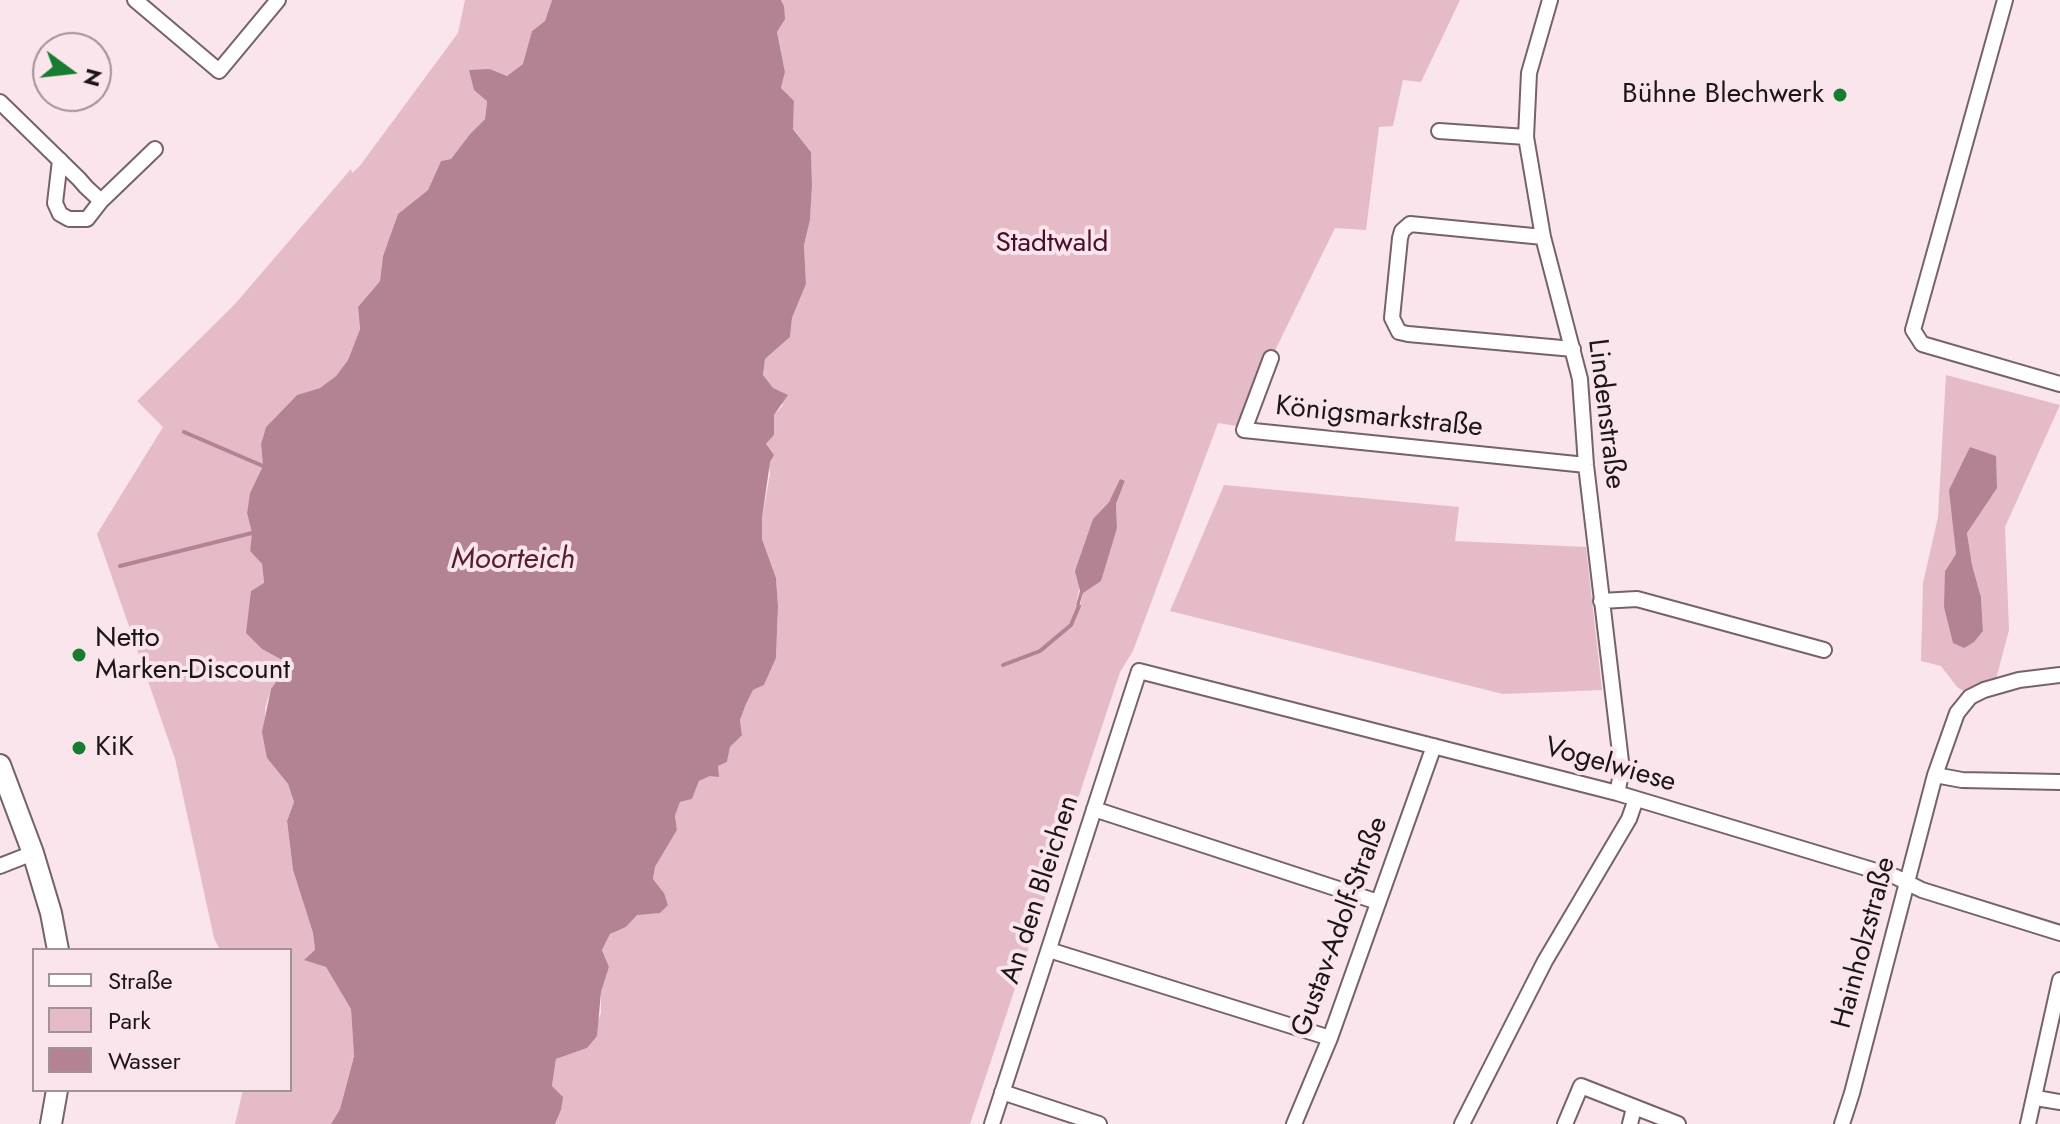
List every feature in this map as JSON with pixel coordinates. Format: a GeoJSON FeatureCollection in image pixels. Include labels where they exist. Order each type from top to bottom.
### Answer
{"type":"FeatureCollection","features":[{"type":"Feature","properties":{"kind":"main road"},"geometry":{"type":"LineString","coordinates":[[0,765],[33,853],[58,948]]}},
{"type":"Feature","properties":{"kind":"main road"},"geometry":{"type":"LineString","coordinates":[[51,1124],[57,1092]]}},
{"type":"Feature","properties":{"kind":"street"},"geometry":{"type":"LineString","coordinates":[[135,0],[219,71],[278,0]]}},
{"type":"Feature","properties":{"kind":"street","name":"Lindenstraße"},"geometry":{"type":"LineString","coordinates":[[1550,0],[1529,73],[1526,137],[1543,237],[1580,379],[1586,465],[1622,770],[1617,793]]}},
{"type":"Feature","properties":{"kind":"street"},"geometry":{"type":"LineString","coordinates":[[2005,0],[1913,330],[1922,344],[2060,384]]}},
{"type":"Feature","properties":{"kind":"street"},"geometry":{"type":"LineString","coordinates":[[0,102],[101,201]]}},
{"type":"Feature","properties":{"kind":"street"},"geometry":{"type":"LineString","coordinates":[[1439,131],[1526,137]]}},
{"type":"Feature","properties":{"kind":"street"},"geometry":{"type":"LineString","coordinates":[[60,160],[55,190],[55,203],[60,214],[69,219],[87,219],[101,201],[155,149]]}},
{"type":"Feature","properties":{"kind":"street"},"geometry":{"type":"LineString","coordinates":[[1543,237],[1410,224],[1402,231],[1400,238],[1392,318],[1399,332],[1408,334],[1573,349]]}},
{"type":"Feature","properties":{"kind":"street","name":"Königsmarkstraße"},"geometry":{"type":"LineString","coordinates":[[1271,358],[1244,430],[1586,465]]}},
{"type":"Feature","properties":{"kind":"street"},"geometry":{"type":"LineString","coordinates":[[1601,601],[1637,599],[1824,650]]}},
{"type":"Feature","properties":{"kind":"street","name":"Vogelwiese"},"geometry":{"type":"LineString","coordinates":[[1139,671],[1617,793],[1907,882],[1969,906],[2060,933]]}},
{"type":"Feature","properties":{"kind":"street","name":"An den Bleichen"},"geometry":{"type":"LineString","coordinates":[[992,1124],[1139,671]]}},
{"type":"Feature","properties":{"kind":"street","name":"Hainholzstraße"},"geometry":{"type":"LineString","coordinates":[[1842,1124],[1935,775],[1957,713],[1970,697],[1984,690],[2015,681],[2060,675]]}},
{"type":"Feature","properties":{"kind":"street","name":"Gustav-Adolf-Straße"},"geometry":{"type":"LineString","coordinates":[[1294,1124],[1330,1038],[1434,746]]}},
{"type":"Feature","properties":{"kind":"street"},"geometry":{"type":"LineString","coordinates":[[1935,775],[1962,780],[2060,782]]}},
{"type":"Feature","properties":{"kind":"street"},"geometry":{"type":"LineString","coordinates":[[1462,1124],[1545,961],[1629,819],[1636,799]]}},
{"type":"Feature","properties":{"kind":"street"},"geometry":{"type":"LineString","coordinates":[[1094,809],[1378,902]]}},
{"type":"Feature","properties":{"kind":"street"},"geometry":{"type":"LineString","coordinates":[[0,866],[33,853]]}},
{"type":"Feature","properties":{"kind":"street"},"geometry":{"type":"LineString","coordinates":[[1049,950],[1330,1038]]}},
{"type":"Feature","properties":{"kind":"street"},"geometry":{"type":"LineString","coordinates":[[2028,1124],[2060,980]]}},
{"type":"Feature","properties":{"kind":"street"},"geometry":{"type":"LineString","coordinates":[[1565,1124],[1581,1086],[1678,1124]]}},
{"type":"Feature","properties":{"kind":"street"},"geometry":{"type":"LineString","coordinates":[[1002,1092],[1099,1124]]}},
{"type":"Feature","properties":{"kind":"street"},"geometry":{"type":"LineString","coordinates":[[2036,1098],[2060,1102]]}},
{"type":"Feature","properties":{"kind":"street"},"geometry":{"type":"LineString","coordinates":[[1630,1124],[1634,1108]]}},
{"type":"Feature","properties":{"kind":"green space"},"geometry":{"type":"Polygon","coordinates":[[[465,0],[552,0],[545,21],[532,31],[524,64],[507,76],[490,69],[485,119],[451,159],[441,161],[428,190],[398,214],[383,256],[380,281],[358,307],[360,329],[348,360],[336,376],[320,388],[297,395],[266,427],[261,444],[263,466],[250,494],[247,513],[252,533],[250,551],[262,564],[264,584],[251,591],[250,612],[262,649],[282,660],[281,675],[271,689],[265,708],[267,758],[288,784],[294,802],[287,821],[293,870],[313,933],[315,951],[305,959],[326,967],[351,1008],[354,1055],[340,1109],[331,1124],[235,1124],[243,1092],[292,1092],[292,948],[219,948],[214,938],[175,759],[97,534],[163,427],[137,401],[235,304],[351,169],[352,173],[359,167],[458,33],[465,0]]]}},
{"type":"Feature","properties":{"kind":"green space","name":"Stadtwald"},"geometry":{"type":"Polygon","coordinates":[[[781,0],[1460,0],[1421,82],[1403,80],[1393,126],[1379,127],[1366,230],[1335,228],[1238,426],[1218,423],[1133,651],[1120,672],[970,1124],[555,1124],[561,1110],[552,1087],[556,1059],[587,1048],[601,1013],[601,992],[609,967],[602,950],[610,934],[626,927],[637,914],[660,913],[664,893],[653,879],[655,867],[677,830],[675,816],[680,802],[692,799],[699,781],[727,762],[730,747],[742,734],[740,720],[746,704],[753,690],[764,685],[776,658],[776,578],[762,539],[762,518],[770,474],[766,444],[774,435],[774,415],[783,405],[763,375],[765,359],[790,337],[792,318],[806,284],[804,245],[810,220],[812,185],[811,152],[793,128],[794,102],[781,88],[785,72],[777,32],[784,6],[781,0]],[[1120,479],[1109,502],[1093,519],[1076,604],[1080,606],[1083,593],[1117,529],[1116,504],[1125,482],[1120,479]]]}},
{"type":"Feature","properties":{"kind":"green space"},"geometry":{"type":"Polygon","coordinates":[[[1946,375],[2060,405],[2005,527],[2009,630],[1996,679],[1973,691],[1957,687],[1941,666],[1921,661],[1923,583],[1938,517],[1946,375]],[[1970,447],[1954,527],[1956,554],[1945,571],[1983,631],[1981,597],[1967,533],[1996,488],[1996,457],[1970,447]]]}},
{"type":"Feature","properties":{"kind":"green space"},"geometry":{"type":"Polygon","coordinates":[[[1224,485],[1459,507],[1455,541],[1586,547],[1602,690],[1503,694],[1170,611],[1224,485]]]}},
{"type":"Feature","properties":{"kind":"water","name":"Moorteich"},"geometry":{"type":"Polygon","coordinates":[[[552,0],[781,0],[784,6],[785,19],[777,32],[785,72],[781,88],[794,101],[793,129],[811,152],[812,185],[810,220],[804,245],[806,284],[792,318],[790,337],[765,359],[763,375],[773,388],[788,395],[774,415],[774,435],[766,444],[774,455],[770,462],[762,518],[762,539],[776,578],[776,658],[764,685],[753,690],[746,704],[740,720],[742,735],[730,747],[727,762],[718,766],[719,777],[710,776],[699,781],[692,799],[680,802],[675,816],[677,830],[655,867],[653,879],[664,893],[668,905],[660,913],[637,915],[626,927],[610,934],[602,950],[609,967],[601,992],[597,1036],[587,1048],[556,1059],[552,1086],[563,1097],[555,1124],[331,1124],[340,1109],[354,1056],[351,1009],[326,967],[304,960],[315,950],[313,933],[293,870],[287,821],[294,802],[288,784],[267,758],[262,732],[271,689],[281,675],[282,660],[262,649],[246,633],[251,591],[264,583],[262,564],[250,551],[252,533],[247,513],[250,493],[263,466],[261,444],[266,427],[297,395],[320,388],[336,376],[348,360],[360,329],[358,307],[380,281],[383,256],[398,214],[428,190],[441,161],[451,159],[485,119],[487,101],[474,90],[469,70],[490,69],[507,76],[523,64],[532,31],[545,21],[552,0]]]}},
{"type":"Feature","properties":{"kind":"water"},"geometry":{"type":"Polygon","coordinates":[[[1970,447],[1996,456],[1997,488],[1967,533],[1981,597],[1983,631],[1964,648],[1953,643],[1944,607],[1945,571],[1956,554],[1949,490],[1970,447]]]}},
{"type":"Feature","properties":{"kind":"water"},"geometry":{"type":"Polygon","coordinates":[[[1120,479],[1125,481],[1116,504],[1117,528],[1101,581],[1083,593],[1079,606],[1076,605],[1080,591],[1075,571],[1093,519],[1109,502],[1120,479]]]}},
{"type":"Feature","properties":{"kind":"waterway"},"geometry":{"type":"LineString","coordinates":[[184,432],[263,466]]}},
{"type":"Feature","properties":{"kind":"waterway"},"geometry":{"type":"LineString","coordinates":[[120,566],[252,533]]}},
{"type":"Feature","properties":{"kind":"waterway"},"geometry":{"type":"LineString","coordinates":[[1003,665],[1040,651],[1071,625],[1079,606]]}},
{"type":"Feature","properties":{"kind":"place","name":"Bühne Blechwerk"},"geometry":{"type":"Point","coordinates":[1840,95]}},
{"type":"Feature","properties":{"kind":"place","name":"Netto Marken-Discount"},"geometry":{"type":"Point","coordinates":[79,655]}},
{"type":"Feature","properties":{"kind":"place","name":"KiK"},"geometry":{"type":"Point","coordinates":[79,748]}}]}
